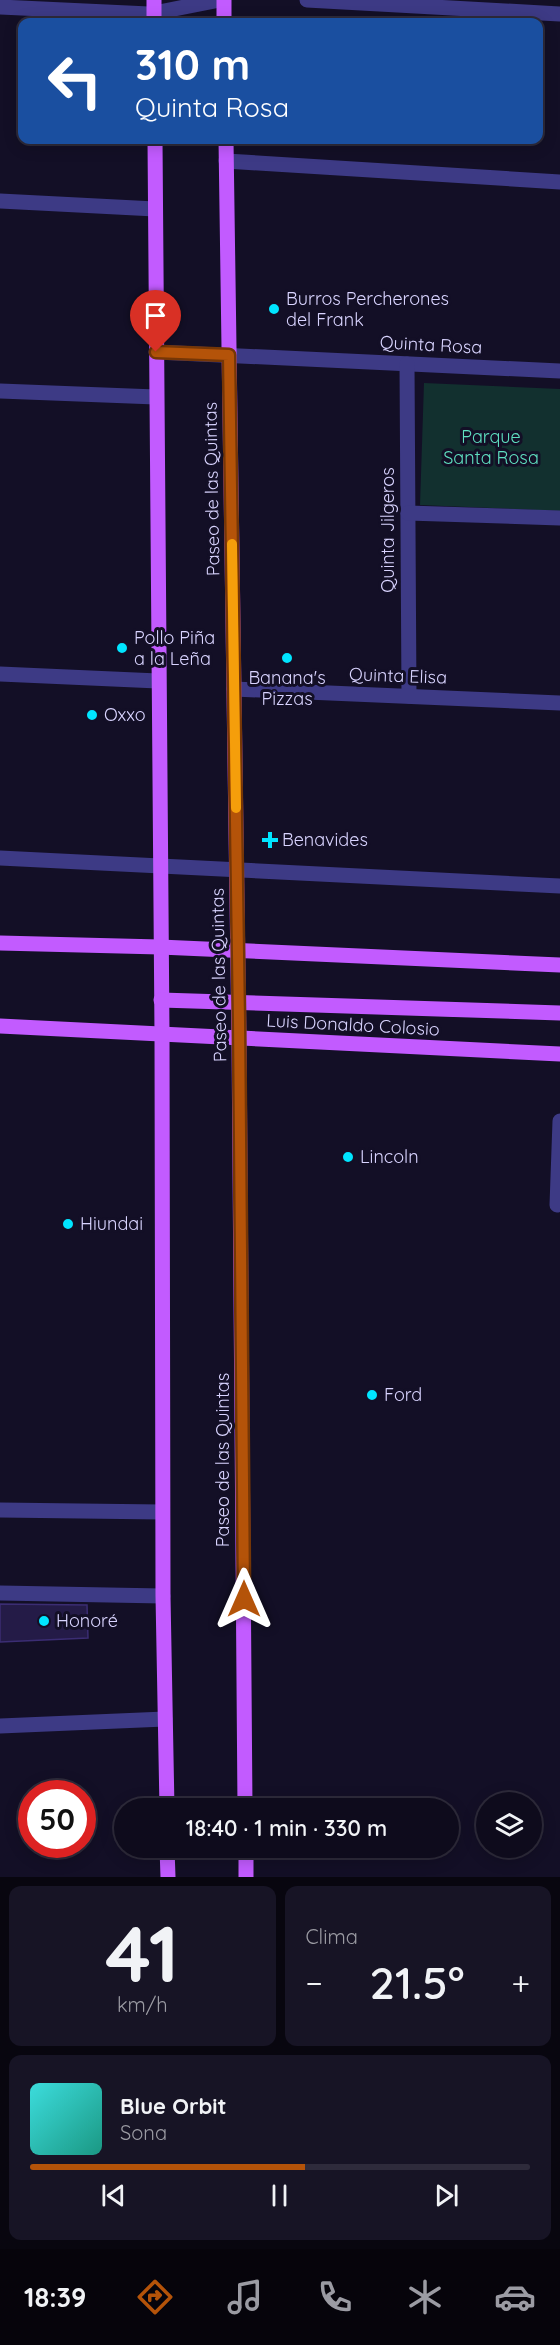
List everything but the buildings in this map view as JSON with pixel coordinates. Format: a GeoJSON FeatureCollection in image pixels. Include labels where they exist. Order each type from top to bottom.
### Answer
{"type":"FeatureCollection","features":[{"type":"Feature","properties":{"kind":"main road"},"geometry":{"type":"LineString","coordinates":[[222,0],[224,18]]}},
{"type":"Feature","properties":{"kind":"main road"},"geometry":{"type":"LineString","coordinates":[[154,144],[162,1034],[162,1596],[167,1798]]}},
{"type":"Feature","properties":{"kind":"main road","name":"Paseo de las Quintas"},"geometry":{"type":"LineString","coordinates":[[226,144],[239,1002],[245,1798]]}},
{"type":"Feature","properties":{"kind":"main road"},"geometry":{"type":"LineString","coordinates":[[0,944],[160,947],[560,965]]}},
{"type":"Feature","properties":{"kind":"main road"},"geometry":{"type":"LineString","coordinates":[[161,1000],[560,1013]]}},
{"type":"Feature","properties":{"kind":"main road","name":"Luis Donaldo Colosio"},"geometry":{"type":"LineString","coordinates":[[0,1026],[560,1054]]}},
{"type":"Feature","properties":{"kind":"main road"},"geometry":{"type":"LineString","coordinates":[[167,1858],[168,1877]]}},
{"type":"Feature","properties":{"kind":"main road"},"geometry":{"type":"LineString","coordinates":[[246,1858],[246,1877]]}},
{"type":"Feature","properties":{"kind":"street"},"geometry":{"type":"LineString","coordinates":[[0,7],[154,12],[222,0]]}},
{"type":"Feature","properties":{"kind":"street"},"geometry":{"type":"LineString","coordinates":[[307,0],[560,14]]}},
{"type":"Feature","properties":{"kind":"street"},"geometry":{"type":"LineString","coordinates":[[226,160],[560,182]]}},
{"type":"Feature","properties":{"kind":"street"},"geometry":{"type":"LineString","coordinates":[[0,201],[155,209]]}},
{"type":"Feature","properties":{"kind":"street","name":"Quinta Rosa"},"geometry":{"type":"LineString","coordinates":[[156,352],[560,371]]}},
{"type":"Feature","properties":{"kind":"street","name":"Quinta Jilgeros"},"geometry":{"type":"LineString","coordinates":[[407,364],[409,696]]}},
{"type":"Feature","properties":{"kind":"street"},"geometry":{"type":"LineString","coordinates":[[0,391],[156,397]]}},
{"type":"Feature","properties":{"kind":"street"},"geometry":{"type":"LineString","coordinates":[[408,513],[560,518]]}},
{"type":"Feature","properties":{"kind":"street"},"geometry":{"type":"LineString","coordinates":[[0,674],[158,681]]}},
{"type":"Feature","properties":{"kind":"street","name":"Quinta Elisa"},"geometry":{"type":"LineString","coordinates":[[234,689],[560,703]]}},
{"type":"Feature","properties":{"kind":"street"},"geometry":{"type":"LineString","coordinates":[[0,858],[560,886]]}},
{"type":"Feature","properties":{"kind":"street"},"geometry":{"type":"LineString","coordinates":[[557,1205],[560,1121]]}},
{"type":"Feature","properties":{"kind":"street"},"geometry":{"type":"LineString","coordinates":[[0,1510],[162,1512]]}},
{"type":"Feature","properties":{"kind":"street"},"geometry":{"type":"LineString","coordinates":[[0,1593],[162,1596]]}},
{"type":"Feature","properties":{"kind":"street"},"geometry":{"type":"LineString","coordinates":[[0,1726],[165,1719]]}},
{"type":"Feature","properties":{"kind":"green space","name":"Parque Santa Rosa"},"geometry":{"type":"Polygon","coordinates":[[[424,383],[560,389],[560,511],[420,505],[424,383]]]}},
{"type":"Feature","properties":{"kind":"slow traffic"},"geometry":{"type":"LineString","coordinates":[[232,544],[236,808]]}},
{"type":"Feature","properties":{"kind":"place","name":"Burros Percherones del Frank"},"geometry":{"type":"Point","coordinates":[274,309]}},
{"type":"Feature","properties":{"kind":"place","name":"Pollo Piña a la Leña"},"geometry":{"type":"Point","coordinates":[122,648]}},
{"type":"Feature","properties":{"kind":"place","name":"Banana's Pizzas"},"geometry":{"type":"Point","coordinates":[287,658]}},
{"type":"Feature","properties":{"kind":"place","name":"Oxxo"},"geometry":{"type":"Point","coordinates":[92,715]}},
{"type":"Feature","properties":{"kind":"place","name":"Benavides"},"geometry":{"type":"Point","coordinates":[270,840]}},
{"type":"Feature","properties":{"kind":"place","name":"Lincoln"},"geometry":{"type":"Point","coordinates":[348,1157]}},
{"type":"Feature","properties":{"kind":"place","name":"Hiundai"},"geometry":{"type":"Point","coordinates":[68,1224]}},
{"type":"Feature","properties":{"kind":"place","name":"Ford"},"geometry":{"type":"Point","coordinates":[372,1395]}},
{"type":"Feature","properties":{"kind":"place","name":"Honoré"},"geometry":{"type":"Point","coordinates":[44,1621]}},
{"type":"Feature","properties":{"kind":"route"},"geometry":{"type":"LineString","coordinates":[[156,352],[229,355],[239,1021],[244,1599]]}}]}
